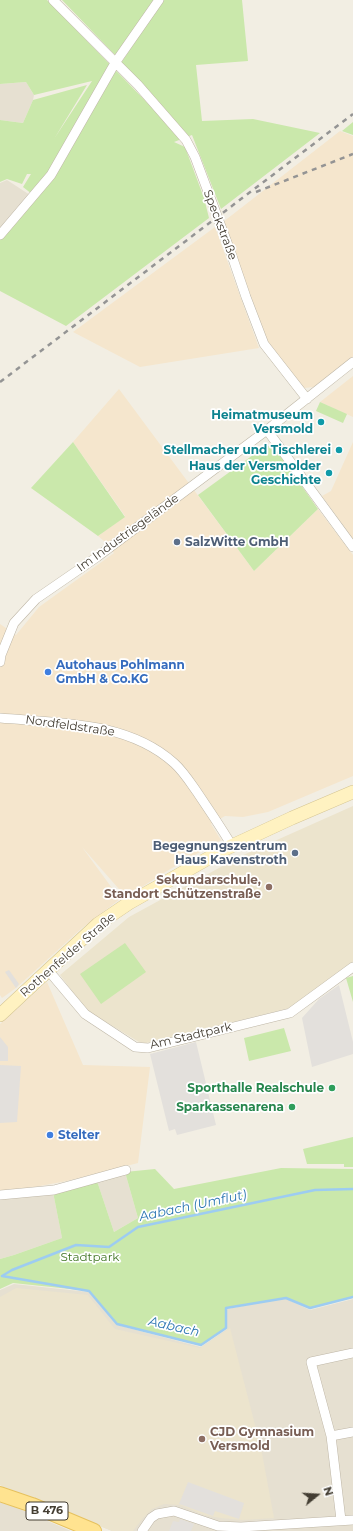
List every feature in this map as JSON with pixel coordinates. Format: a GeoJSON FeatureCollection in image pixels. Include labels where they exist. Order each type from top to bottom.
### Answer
{"type":"FeatureCollection","features":[{"type":"Feature","properties":{"kind":"main road","name":"Rothenfelder Straße"},"geometry":{"type":"LineString","coordinates":[[0,1015],[98,924],[129,902],[232,846],[353,792]]}},
{"type":"Feature","properties":{"kind":"main road","name":"B 476"},"geometry":{"type":"LineString","coordinates":[[0,1494],[32,1505],[94,1531]]}},
{"type":"Feature","properties":{"kind":"street","name":"Speckstraße"},"geometry":{"type":"LineString","coordinates":[[53,0],[138,85],[186,140],[195,157],[264,344],[307,399]]}},
{"type":"Feature","properties":{"kind":"street"},"geometry":{"type":"LineString","coordinates":[[0,235],[51,175],[115,63],[159,0]]}},
{"type":"Feature","properties":{"kind":"street","name":"Im Industriegelände"},"geometry":{"type":"LineString","coordinates":[[0,662],[1,655],[14,624],[36,599],[97,557],[267,430],[353,362]]}},
{"type":"Feature","properties":{"kind":"street"},"geometry":{"type":"LineString","coordinates":[[267,430],[353,548]]}},
{"type":"Feature","properties":{"kind":"street","name":"Nordfeldstraße"},"geometry":{"type":"LineString","coordinates":[[0,718],[78,725],[122,734],[155,748],[175,763],[191,783],[232,846]]}},
{"type":"Feature","properties":{"kind":"street","name":"Am Stadtpark"},"geometry":{"type":"LineString","coordinates":[[48,970],[85,1014],[135,1047],[148,1048],[290,1013],[353,967]]}},
{"type":"Feature","properties":{"kind":"street"},"geometry":{"type":"LineString","coordinates":[[0,1195],[54,1190],[126,1170]]}},
{"type":"Feature","properties":{"kind":"street"},"geometry":{"type":"LineString","coordinates":[[340,1520],[331,1436],[311,1362],[353,1353]]}},
{"type":"Feature","properties":{"kind":"street"},"geometry":{"type":"LineString","coordinates":[[331,1436],[353,1432]]}},
{"type":"Feature","properties":{"kind":"street"},"geometry":{"type":"LineString","coordinates":[[142,1531],[151,1518],[157,1514],[174,1511],[218,1526],[353,1520]]}},
{"type":"Feature","properties":{"kind":"shaded area"},"geometry":{"type":"Polygon","coordinates":[[[26,82],[34,95],[23,123],[0,120],[0,84],[26,82]]]}},
{"type":"Feature","properties":{"kind":"shaded area"},"geometry":{"type":"Polygon","coordinates":[[[340,131],[353,136],[353,357],[314,387],[304,388],[268,342],[223,222],[340,131]]]}},
{"type":"Feature","properties":{"kind":"shaded area"},"geometry":{"type":"Polygon","coordinates":[[[7,180],[30,195],[0,229],[0,183],[7,180]]]}},
{"type":"Feature","properties":{"kind":"shaded area"},"geometry":{"type":"Polygon","coordinates":[[[215,227],[259,348],[140,367],[73,332],[215,227]]]}},
{"type":"Feature","properties":{"kind":"shaded area"},"geometry":{"type":"Polygon","coordinates":[[[353,376],[353,417],[320,402],[353,376]]]}},
{"type":"Feature","properties":{"kind":"shaded area"},"geometry":{"type":"Polygon","coordinates":[[[119,389],[254,571],[318,509],[353,555],[353,776],[268,812],[243,817],[225,816],[211,824],[221,840],[167,871],[126,897],[82,847],[120,899],[82,928],[16,988],[2,998],[0,995],[0,624],[16,635],[39,607],[114,553],[98,536],[125,516],[73,442],[119,389]]]}},
{"type":"Feature","properties":{"kind":"shaded area"},"geometry":{"type":"Polygon","coordinates":[[[353,442],[353,539],[322,496],[331,491],[353,442]]]}},
{"type":"Feature","properties":{"kind":"shaded area","name":"Sekundarschule, Standort Schützenstraße"},"geometry":{"type":"Polygon","coordinates":[[[353,806],[353,962],[290,1008],[160,1040],[146,1043],[139,1042],[86,1010],[60,975],[129,917],[241,856],[353,806]]]}},
{"type":"Feature","properties":{"kind":"shaded area"},"geometry":{"type":"Polygon","coordinates":[[[9,970],[19,984],[16,988],[5,972],[9,970]]]}},
{"type":"Feature","properties":{"kind":"shaded area"},"geometry":{"type":"Polygon","coordinates":[[[47,982],[83,1065],[150,1067],[138,1163],[67,1181],[29,1188],[0,1191],[0,1024],[47,982]]]}},
{"type":"Feature","properties":{"kind":"shaded area"},"geometry":{"type":"Polygon","coordinates":[[[339,985],[353,1042],[353,1054],[312,1067],[302,1018],[319,999],[339,985]]]}},
{"type":"Feature","properties":{"kind":"shaded area"},"geometry":{"type":"Polygon","coordinates":[[[0,1037],[8,1047],[8,1061],[0,1061],[0,1037]]]}},
{"type":"Feature","properties":{"kind":"shaded area"},"geometry":{"type":"Polygon","coordinates":[[[196,1042],[216,1125],[177,1135],[175,1129],[169,1131],[150,1054],[196,1042]]]}},
{"type":"Feature","properties":{"kind":"shaded area"},"geometry":{"type":"Polygon","coordinates":[[[0,1065],[21,1066],[17,1122],[0,1123],[0,1065]]]}},
{"type":"Feature","properties":{"kind":"shaded area"},"geometry":{"type":"Polygon","coordinates":[[[125,1172],[138,1218],[114,1232],[97,1181],[125,1172]]]}},
{"type":"Feature","properties":{"kind":"shaded area"},"geometry":{"type":"Polygon","coordinates":[[[53,1192],[62,1238],[0,1259],[0,1198],[53,1192]]]}},
{"type":"Feature","properties":{"kind":"shaded area"},"geometry":{"type":"Polygon","coordinates":[[[14,1284],[89,1292],[117,1325],[201,1347],[227,1329],[227,1309],[285,1298],[310,1310],[353,1299],[353,1531],[112,1531],[0,1485],[0,1290],[14,1284]]]}},
{"type":"Feature","properties":{"kind":"shaded area"},"geometry":{"type":"Polygon","coordinates":[[[16,1288],[88,1295],[115,1329],[200,1348],[230,1328],[261,1448],[274,1518],[243,1520],[221,1518],[204,1515],[180,1505],[164,1504],[152,1509],[133,1531],[112,1531],[0,1485],[0,1297],[16,1288]]]}},
{"type":"Feature","properties":{"kind":"shaded area"},"geometry":{"type":"Polygon","coordinates":[[[188,1482],[244,1503],[239,1519],[215,1511],[213,1516],[179,1504],[188,1482]]]}},
{"type":"Feature","properties":{"kind":"shaded area"},"geometry":{"type":"Polygon","coordinates":[[[0,1502],[15,1507],[71,1531],[0,1531],[0,1502]]]}},
{"type":"Feature","properties":{"kind":"shaded area"},"geometry":{"type":"Polygon","coordinates":[[[180,1519],[194,1524],[191,1531],[169,1531],[173,1521],[179,1522],[180,1519]]]}},
{"type":"Feature","properties":{"kind":"green space"},"geometry":{"type":"Polygon","coordinates":[[[0,0],[47,0],[169,125],[121,63],[163,0],[242,0],[248,61],[196,65],[202,121],[253,119],[320,133],[221,209],[192,135],[174,142],[185,147],[204,198],[209,218],[66,326],[0,291],[0,240],[37,198],[23,187],[31,174],[27,174],[22,184],[7,179],[0,182],[0,120],[23,123],[33,100],[87,85],[54,139],[92,81],[34,95],[26,82],[0,84],[0,0]]]}},
{"type":"Feature","properties":{"kind":"green space"},"geometry":{"type":"Polygon","coordinates":[[[62,0],[155,0],[117,57],[62,0]]]}},
{"type":"Feature","properties":{"kind":"green space"},"geometry":{"type":"Polygon","coordinates":[[[353,122],[353,135],[342,131],[353,122]]]}},
{"type":"Feature","properties":{"kind":"green space"},"geometry":{"type":"Polygon","coordinates":[[[320,402],[347,414],[343,423],[316,411],[320,402]]]}},
{"type":"Feature","properties":{"kind":"green space"},"geometry":{"type":"Polygon","coordinates":[[[73,442],[125,517],[98,536],[31,488],[73,442]]]}},
{"type":"Feature","properties":{"kind":"green space"},"geometry":{"type":"Polygon","coordinates":[[[269,446],[277,451],[318,509],[254,571],[198,495],[264,447],[269,446]]]}},
{"type":"Feature","properties":{"kind":"green space"},"geometry":{"type":"Polygon","coordinates":[[[125,943],[146,972],[101,1004],[80,974],[125,943]]]}},
{"type":"Feature","properties":{"kind":"green space"},"geometry":{"type":"Polygon","coordinates":[[[353,976],[353,1002],[346,978],[353,976]]]}},
{"type":"Feature","properties":{"kind":"green space"},"geometry":{"type":"Polygon","coordinates":[[[284,1028],[291,1051],[249,1061],[244,1038],[284,1028]]]}},
{"type":"Feature","properties":{"kind":"green space"},"geometry":{"type":"Polygon","coordinates":[[[353,1137],[353,1167],[344,1167],[344,1164],[307,1164],[303,1149],[353,1137]]]}},
{"type":"Feature","properties":{"kind":"green space","name":"Stadtpark"},"geometry":{"type":"Polygon","coordinates":[[[281,1168],[353,1169],[353,1297],[310,1308],[286,1298],[226,1308],[226,1328],[201,1345],[117,1324],[89,1291],[13,1283],[0,1289],[0,1259],[62,1238],[53,1192],[97,1181],[114,1232],[138,1218],[125,1172],[155,1169],[174,1189],[281,1168]]]}},
{"type":"Feature","properties":{"kind":"waterway","name":"Aabach (Umflut)"},"geometry":{"type":"LineString","coordinates":[[2,1276],[12,1270],[76,1245],[109,1247],[138,1227],[315,1190],[353,1189]]}},
{"type":"Feature","properties":{"kind":"waterway","name":"Aabach"},"geometry":{"type":"LineString","coordinates":[[2,1276],[89,1291],[117,1324],[201,1345],[226,1328],[226,1308],[286,1298],[310,1308],[353,1297]]}},
{"type":"Feature","properties":{"kind":"railway"},"geometry":{"type":"LineString","coordinates":[[0,382],[353,114]]}},
{"type":"Feature","properties":{"kind":"railway"},"geometry":{"type":"LineString","coordinates":[[256,192],[353,154]]}},
{"type":"Feature","properties":{"kind":"place","name":"Heimatmuseum Versmold"},"geometry":{"type":"Point","coordinates":[321,422]}},
{"type":"Feature","properties":{"kind":"place","name":"Stellmacher und Tischlerei"},"geometry":{"type":"Point","coordinates":[339,450]}},
{"type":"Feature","properties":{"kind":"place","name":"Haus der Versmolder Geschichte"},"geometry":{"type":"Point","coordinates":[329,473]}},
{"type":"Feature","properties":{"kind":"place","name":"SalzWitte GmbH"},"geometry":{"type":"Point","coordinates":[177,542]}},
{"type":"Feature","properties":{"kind":"place","name":"Autohaus Pohlmann GmbH & Co.KG"},"geometry":{"type":"Point","coordinates":[48,672]}},
{"type":"Feature","properties":{"kind":"place","name":"Begegnungszentrum Haus Kavenstroth"},"geometry":{"type":"Point","coordinates":[295,853]}},
{"type":"Feature","properties":{"kind":"place","name":"Sekundarschule, Standort Schützenstraße"},"geometry":{"type":"Point","coordinates":[269,887]}},
{"type":"Feature","properties":{"kind":"place","name":"Sporthalle Realschule"},"geometry":{"type":"Point","coordinates":[332,1088]}},
{"type":"Feature","properties":{"kind":"place","name":"Sparkassenarena"},"geometry":{"type":"Point","coordinates":[292,1107]}},
{"type":"Feature","properties":{"kind":"place","name":"Stelter"},"geometry":{"type":"Point","coordinates":[50,1135]}},
{"type":"Feature","properties":{"kind":"place","name":"CJD Gymnasium Versmold"},"geometry":{"type":"Point","coordinates":[202,1439]}}]}
